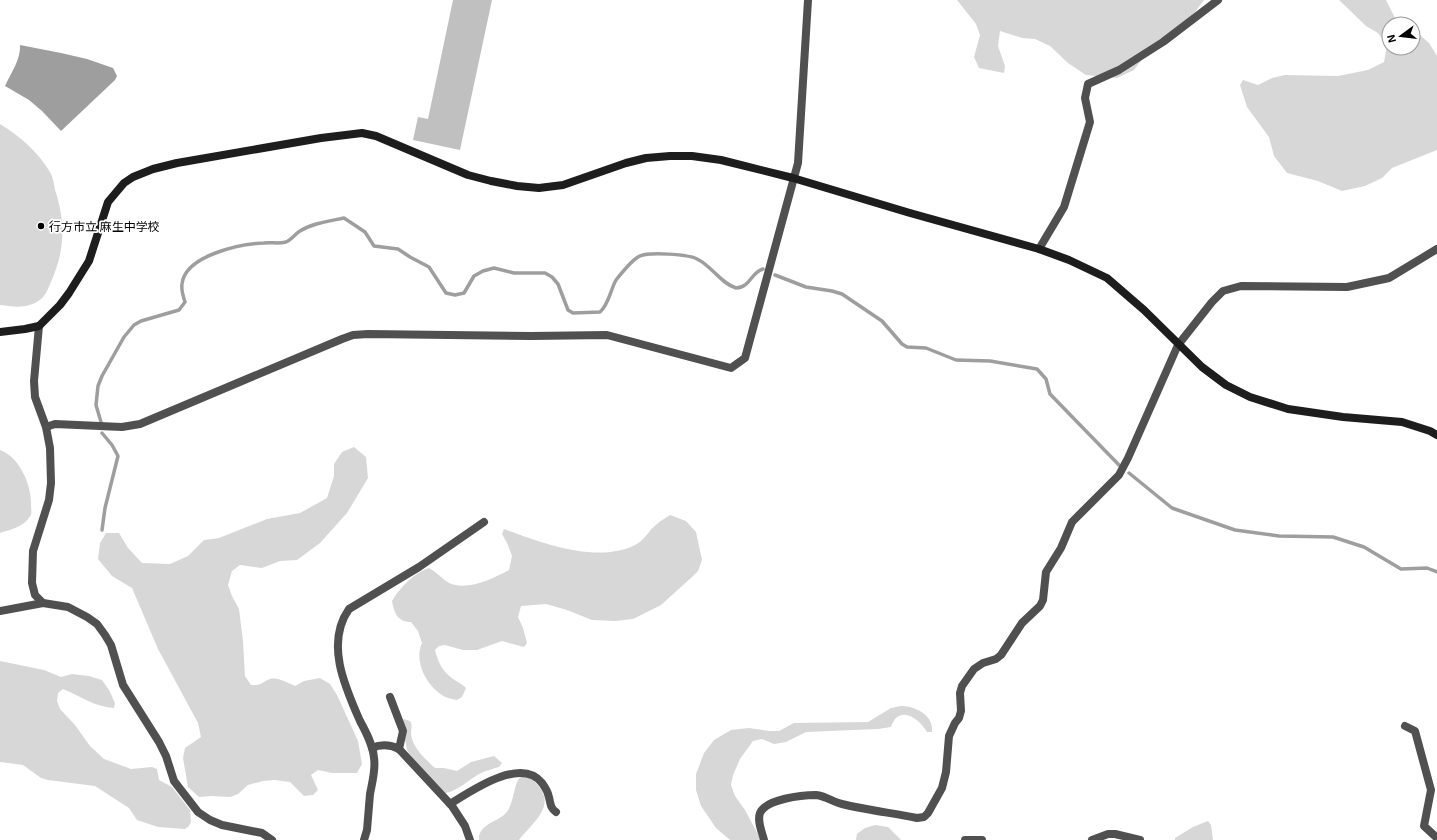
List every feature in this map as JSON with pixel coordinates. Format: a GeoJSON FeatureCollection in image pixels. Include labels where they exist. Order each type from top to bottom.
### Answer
{"type":"FeatureCollection","features":[{"type":"Feature","properties":{"kind":"street"},"geometry":{"type":"LineString","coordinates":[[46,427],[55,424],[122,427],[140,424],[354,335],[607,335],[731,368],[745,358],[798,163],[808,0]]}},
{"type":"Feature","properties":{"kind":"street"},"geometry":{"type":"LineString","coordinates":[[1039,249],[1064,206],[1090,122],[1085,98],[1088,84],[1119,70],[1162,42],[1218,0]]}},
{"type":"Feature","properties":{"kind":"street"},"geometry":{"type":"LineString","coordinates":[[0,332],[39,326],[50,316],[69,293],[89,261],[108,202],[116,192],[124,183],[143,172],[177,163],[322,138],[362,133],[376,136],[468,175],[491,182],[539,188],[563,185],[626,163],[646,158],[692,156],[721,160],[793,178],[1039,249],[1069,260],[1107,278],[1144,310],[1202,367],[1226,385],[1250,397],[1288,410],[1343,417],[1402,422],[1430,431],[1437,435]]}},
{"type":"Feature","properties":{"kind":"street"},"geometry":{"type":"LineString","coordinates":[[764,840],[760,814],[766,806],[779,800],[816,795],[823,796],[840,804],[918,818],[924,817],[928,813],[942,788],[945,777],[949,736],[959,718],[961,711],[960,693],[962,686],[974,669],[983,663],[996,659],[1000,656],[1022,623],[1040,606],[1044,595],[1046,572],[1061,548],[1072,522],[1119,475],[1178,345],[1212,302],[1224,291],[1242,286],[1353,286],[1389,278],[1437,250]]}},
{"type":"Feature","properties":{"kind":"street"},"geometry":{"type":"LineString","coordinates":[[39,326],[34,381],[35,397],[46,427],[50,448],[51,483],[49,500],[33,551],[32,583],[35,595],[43,603]]}},
{"type":"Feature","properties":{"kind":"street"},"geometry":{"type":"LineString","coordinates":[[364,840],[367,830],[374,758],[372,748],[339,666],[338,647],[340,625],[344,616],[359,602],[419,567],[484,522]]}},
{"type":"Feature","properties":{"kind":"street"},"geometry":{"type":"LineString","coordinates":[[0,611],[43,603],[68,607],[97,624],[105,635],[112,650],[123,685],[159,742],[166,756],[174,781],[198,812],[210,820],[222,825],[262,834],[272,840]]}},
{"type":"Feature","properties":{"kind":"street"},"geometry":{"type":"LineString","coordinates":[[390,697],[403,731],[399,749]]}},
{"type":"Feature","properties":{"kind":"street"},"geometry":{"type":"LineString","coordinates":[[1405,726],[1415,731],[1431,790],[1424,826],[1437,838]]}},
{"type":"Feature","properties":{"kind":"street"},"geometry":{"type":"LineString","coordinates":[[372,748],[388,745],[399,749],[450,804],[465,826],[470,840]]}},
{"type":"Feature","properties":{"kind":"street"},"geometry":{"type":"LineString","coordinates":[[450,804],[486,781],[523,772],[534,776],[540,781],[548,793],[552,809],[556,812]]}},
{"type":"Feature","properties":{"kind":"street"},"geometry":{"type":"LineString","coordinates":[[1092,840],[1108,834],[1115,834],[1140,840]]}},
{"type":"Feature","properties":{"kind":"street"},"geometry":{"type":"LineString","coordinates":[[965,840],[982,840]]}},
{"type":"Feature","properties":{"kind":"shaded area"},"geometry":{"type":"Polygon","coordinates":[[[957,0],[1204,0],[1195,12],[1163,45],[1143,58],[1134,70],[1117,78],[1086,75],[1068,63],[1050,46],[1035,39],[1022,38],[1000,31],[998,46],[1005,66],[1004,73],[979,68],[974,57],[980,35],[976,24],[957,0]]]}},
{"type":"Feature","properties":{"kind":"shaded area"},"geometry":{"type":"Polygon","coordinates":[[[1339,0],[1386,0],[1394,16],[1381,16],[1381,37],[1378,33],[1366,26],[1339,0]]]}},
{"type":"Feature","properties":{"kind":"shaded area"},"geometry":{"type":"Polygon","coordinates":[[[1421,36],[1429,43],[1437,56],[1437,150],[1392,168],[1382,178],[1365,186],[1342,191],[1318,181],[1287,173],[1274,156],[1269,137],[1247,107],[1240,85],[1243,80],[1258,85],[1272,78],[1285,75],[1338,76],[1368,70],[1384,62],[1385,56],[1421,56],[1421,36]]]}},
{"type":"Feature","properties":{"kind":"shaded area"},"geometry":{"type":"Polygon","coordinates":[[[20,45],[87,59],[113,68],[117,76],[115,80],[61,131],[29,100],[5,86],[17,61],[20,45]]]}},
{"type":"Feature","properties":{"kind":"shaded area","name":"行方市立 麻生中学校"},"geometry":{"type":"Polygon","coordinates":[[[0,124],[28,145],[50,172],[53,178],[61,214],[61,249],[55,272],[44,296],[36,302],[26,306],[16,307],[0,305],[0,124]]]}},
{"type":"Feature","properties":{"kind":"shaded area"},"geometry":{"type":"Polygon","coordinates":[[[354,447],[366,457],[368,478],[347,513],[320,543],[297,560],[280,561],[262,568],[240,565],[232,571],[228,585],[239,609],[245,676],[251,685],[259,684],[270,679],[276,679],[295,686],[304,681],[320,678],[330,684],[337,695],[358,741],[362,764],[357,773],[332,773],[318,770],[311,775],[318,790],[313,795],[304,796],[290,782],[275,780],[263,781],[248,785],[238,794],[230,797],[199,797],[188,787],[183,758],[185,748],[201,737],[198,723],[158,649],[132,588],[112,576],[98,559],[100,543],[106,533],[119,533],[128,548],[142,563],[170,564],[188,556],[204,540],[219,538],[267,519],[300,513],[327,498],[334,476],[334,464],[342,452],[354,447]]]}},
{"type":"Feature","properties":{"kind":"shaded area"},"geometry":{"type":"Polygon","coordinates":[[[0,450],[13,459],[19,466],[27,481],[31,498],[31,515],[21,525],[0,533],[0,450]]]}},
{"type":"Feature","properties":{"kind":"shaded area"},"geometry":{"type":"Polygon","coordinates":[[[670,515],[686,521],[696,532],[702,560],[698,571],[661,605],[633,619],[615,621],[592,620],[567,610],[546,604],[521,606],[518,617],[527,643],[524,647],[502,641],[477,650],[463,650],[445,645],[439,646],[435,650],[441,666],[446,673],[466,688],[462,697],[457,700],[441,694],[434,689],[424,675],[419,658],[422,643],[418,631],[411,622],[406,622],[397,616],[392,601],[403,586],[418,573],[429,568],[449,583],[464,586],[472,585],[488,580],[509,570],[512,556],[502,534],[504,529],[552,545],[587,552],[604,552],[620,550],[635,545],[670,515]]]}},
{"type":"Feature","properties":{"kind":"shaded area"},"geometry":{"type":"Polygon","coordinates":[[[0,661],[44,670],[61,677],[72,674],[89,676],[102,680],[115,703],[114,708],[100,706],[63,689],[58,693],[57,701],[60,709],[75,725],[90,746],[104,759],[131,769],[152,767],[157,769],[159,780],[172,787],[190,810],[191,822],[189,826],[185,829],[158,827],[137,820],[129,808],[95,786],[48,780],[41,778],[23,765],[0,762],[0,661]]]}},
{"type":"Feature","properties":{"kind":"shaded area"},"geometry":{"type":"Polygon","coordinates":[[[901,706],[912,708],[927,716],[932,726],[932,732],[927,732],[914,718],[900,715],[893,722],[891,727],[878,729],[806,732],[786,742],[774,744],[762,739],[753,741],[740,759],[733,775],[731,785],[735,796],[745,810],[761,840],[730,840],[716,828],[701,806],[696,790],[696,774],[704,753],[714,740],[731,730],[749,728],[779,731],[794,723],[868,722],[891,708],[901,706]]]}},
{"type":"Feature","properties":{"kind":"shaded area"},"geometry":{"type":"Polygon","coordinates":[[[404,719],[410,721],[411,723],[411,734],[414,744],[435,768],[444,768],[457,771],[471,762],[494,756],[502,763],[499,767],[481,773],[453,791],[445,793],[416,764],[407,750],[402,721],[404,719]]]}},
{"type":"Feature","properties":{"kind":"shaded area"},"geometry":{"type":"Polygon","coordinates":[[[522,776],[534,782],[544,795],[545,802],[539,816],[519,840],[479,840],[482,830],[503,816],[509,809],[517,782],[522,776]]]}},
{"type":"Feature","properties":{"kind":"shaded area"},"geometry":{"type":"Polygon","coordinates":[[[1208,821],[1211,825],[1213,840],[1175,840],[1175,838],[1193,827],[1208,821]]]}},
{"type":"Feature","properties":{"kind":"shaded area"},"geometry":{"type":"Polygon","coordinates":[[[875,825],[888,827],[901,840],[856,840],[857,834],[865,828],[875,825]]]}},
{"type":"Feature","properties":{"kind":"building"},"geometry":{"type":"Polygon","coordinates":[[[453,0],[492,0],[460,150],[413,140],[418,117],[428,119],[453,0]]]}},
{"type":"Feature","properties":{"kind":"waterway"},"geometry":{"type":"LineString","coordinates":[[101,422],[96,405],[98,386],[124,337],[134,325],[141,321],[179,310],[185,302],[182,291],[182,284],[185,274],[193,266],[203,259],[229,249],[254,244],[286,242],[300,231],[310,226],[322,223],[344,218],[365,232],[374,246],[398,249],[429,267],[446,293],[455,295],[464,293],[474,276],[483,271],[494,268],[514,273],[545,273],[552,277],[558,284],[568,310],[573,313],[600,312],[603,309],[616,280],[627,267],[640,256],[651,254],[668,254],[692,257],[702,262],[730,286],[736,288],[745,285],[756,273],[763,269]]}},
{"type":"Feature","properties":{"kind":"waterway"},"geometry":{"type":"LineString","coordinates":[[775,275],[806,287],[842,294],[882,321],[902,344],[907,347],[926,348],[956,360],[990,361],[1037,369],[1046,379],[1050,394],[1119,465]]}},
{"type":"Feature","properties":{"kind":"waterway"},"geometry":{"type":"LineString","coordinates":[[102,433],[112,445],[118,456],[105,508],[102,530]]}},
{"type":"Feature","properties":{"kind":"waterway"},"geometry":{"type":"LineString","coordinates":[[1129,473],[1172,508],[1235,530],[1279,536],[1333,537],[1364,547],[1401,569],[1427,568],[1437,572]]}},
{"type":"Feature","properties":{"kind":"place","name":"行方市立 麻生中学校"},"geometry":{"type":"Point","coordinates":[41,226]}}]}
